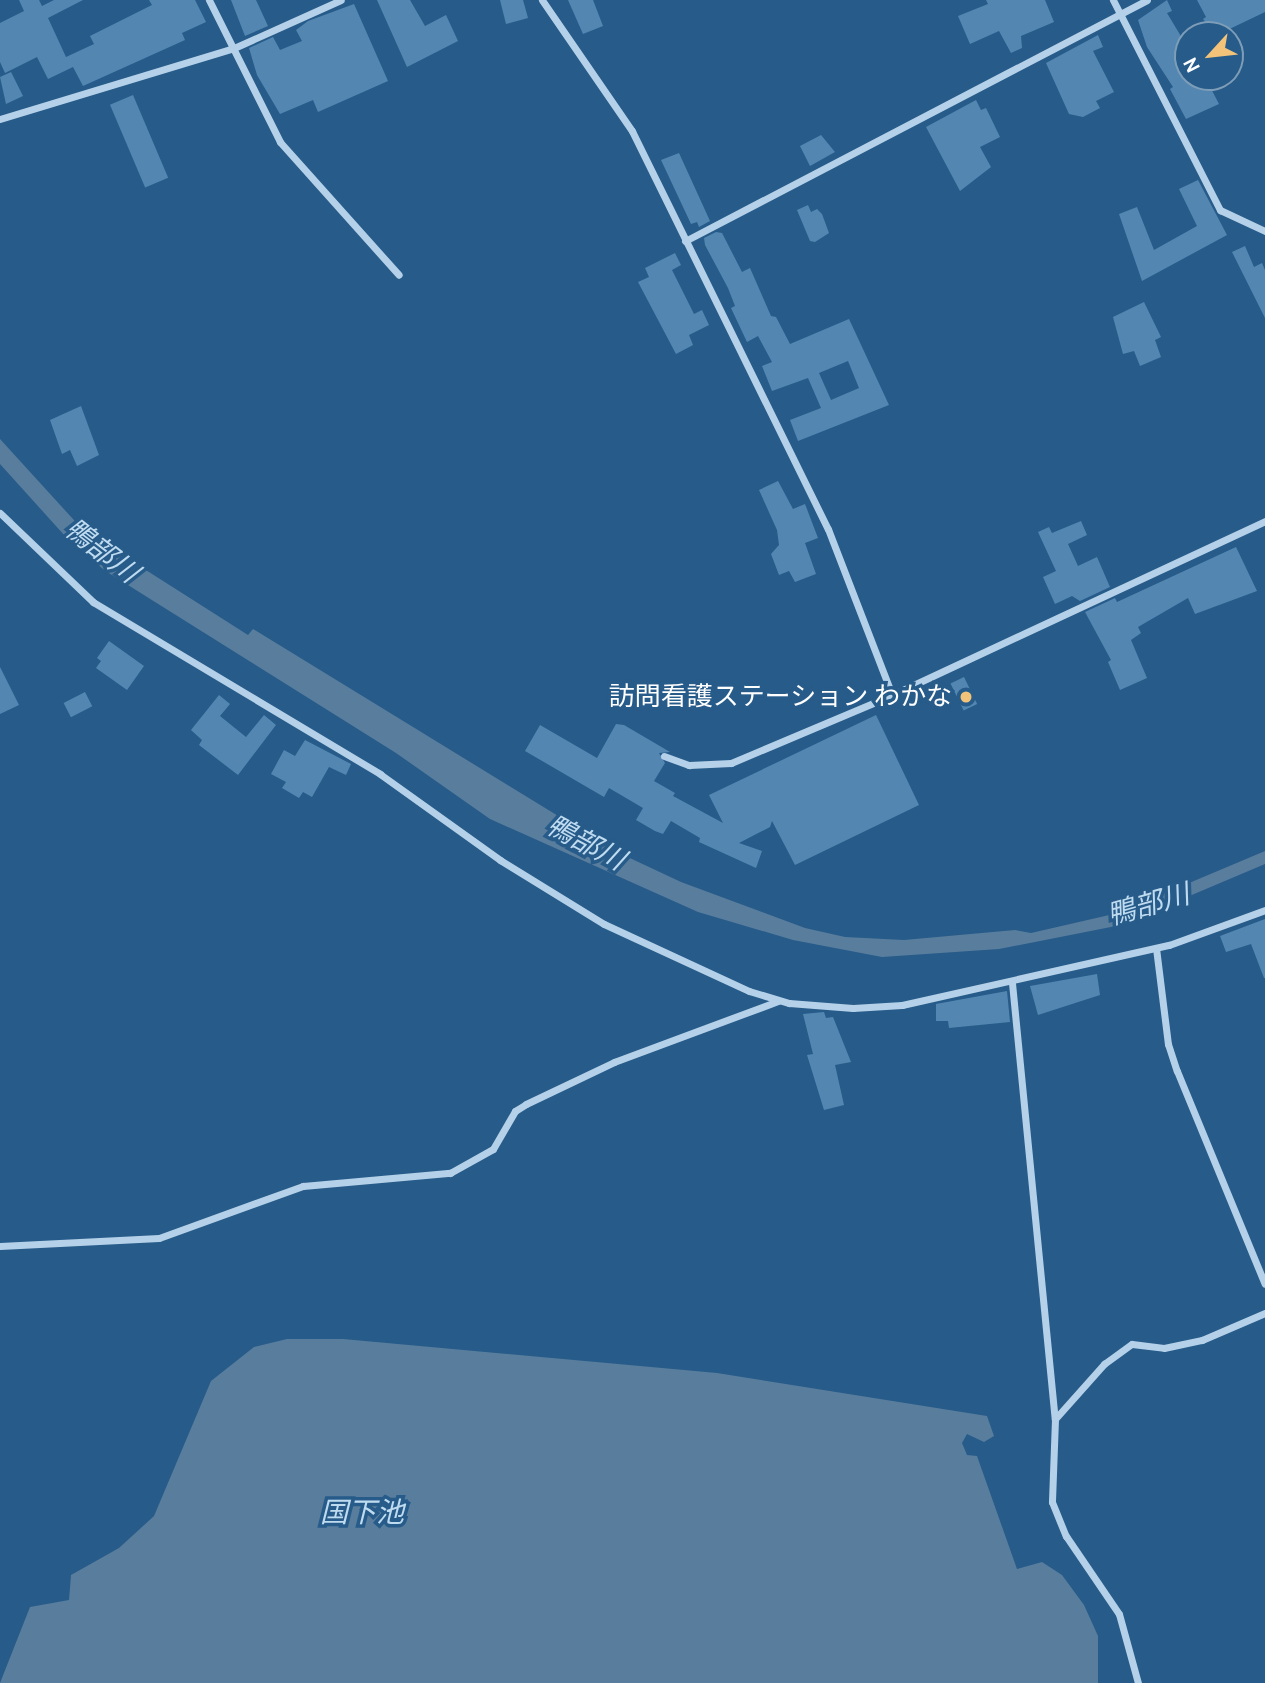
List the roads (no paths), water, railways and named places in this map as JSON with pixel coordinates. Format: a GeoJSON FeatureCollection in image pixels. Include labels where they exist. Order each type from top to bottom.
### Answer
{"type":"FeatureCollection","features":[{"type":"Feature","properties":{"kind":"street"},"geometry":{"type":"LineString","coordinates":[[209,0],[280,142],[399,275]]}},
{"type":"Feature","properties":{"kind":"street"},"geometry":{"type":"LineString","coordinates":[[0,119],[234,48],[341,0]]}},
{"type":"Feature","properties":{"kind":"street"},"geometry":{"type":"LineString","coordinates":[[542,0],[632,131],[828,529],[892,695]]}},
{"type":"Feature","properties":{"kind":"street"},"geometry":{"type":"LineString","coordinates":[[1113,0],[1220,210],[1265,230]]}},
{"type":"Feature","properties":{"kind":"street"},"geometry":{"type":"LineString","coordinates":[[685,241],[1147,0]]}},
{"type":"Feature","properties":{"kind":"street"},"geometry":{"type":"LineString","coordinates":[[0,513],[93,602],[380,774],[500,860],[659,953],[779,1000],[853,1008],[902,1005],[1012,983],[1156,948],[1265,910]]}},
{"type":"Feature","properties":{"kind":"street"},"geometry":{"type":"LineString","coordinates":[[664,755],[689,765],[731,763],[892,695],[1265,521]]}},
{"type":"Feature","properties":{"kind":"street"},"geometry":{"type":"LineString","coordinates":[[1156,948],[1168,1044],[1265,1284]]}},
{"type":"Feature","properties":{"kind":"street"},"geometry":{"type":"LineString","coordinates":[[1012,983],[1055,1419],[1052,1502],[1057,1521],[1119,1614],[1138,1683]]}},
{"type":"Feature","properties":{"kind":"street"},"geometry":{"type":"LineString","coordinates":[[0,1246],[159,1238],[303,1186],[450,1172],[493,1149],[515,1111],[526,1104],[614,1062],[779,1000]]}},
{"type":"Feature","properties":{"kind":"street"},"geometry":{"type":"LineString","coordinates":[[1055,1419],[1104,1364],[1132,1344],[1164,1348],[1202,1339],[1265,1313]]}},
{"type":"Feature","properties":{"kind":"water","name":"鴨部川"},"geometry":{"type":"Polygon","coordinates":[[[0,439],[83,530],[248,635],[253,629],[617,852],[681,882],[805,928],[845,937],[904,940],[1015,930],[1031,933],[1118,913],[1265,851],[1265,864],[1121,925],[999,949],[882,957],[793,940],[698,912],[490,819],[396,753],[104,570],[65,536],[0,464],[0,439]]]}},
{"type":"Feature","properties":{"kind":"water","name":"国下池"},"geometry":{"type":"Polygon","coordinates":[[[287,1339],[343,1339],[717,1373],[987,1416],[994,1436],[984,1442],[967,1434],[962,1443],[967,1455],[977,1456],[1017,1569],[1042,1562],[1062,1575],[1084,1605],[1098,1636],[1098,1683],[0,1683],[30,1607],[69,1600],[71,1575],[119,1548],[154,1516],[211,1381],[254,1347],[287,1339]]]}},
{"type":"Feature","properties":{"kind":"place","name":"訪問看護ステーション わかな"},"geometry":{"type":"Point","coordinates":[966,697]}}]}
